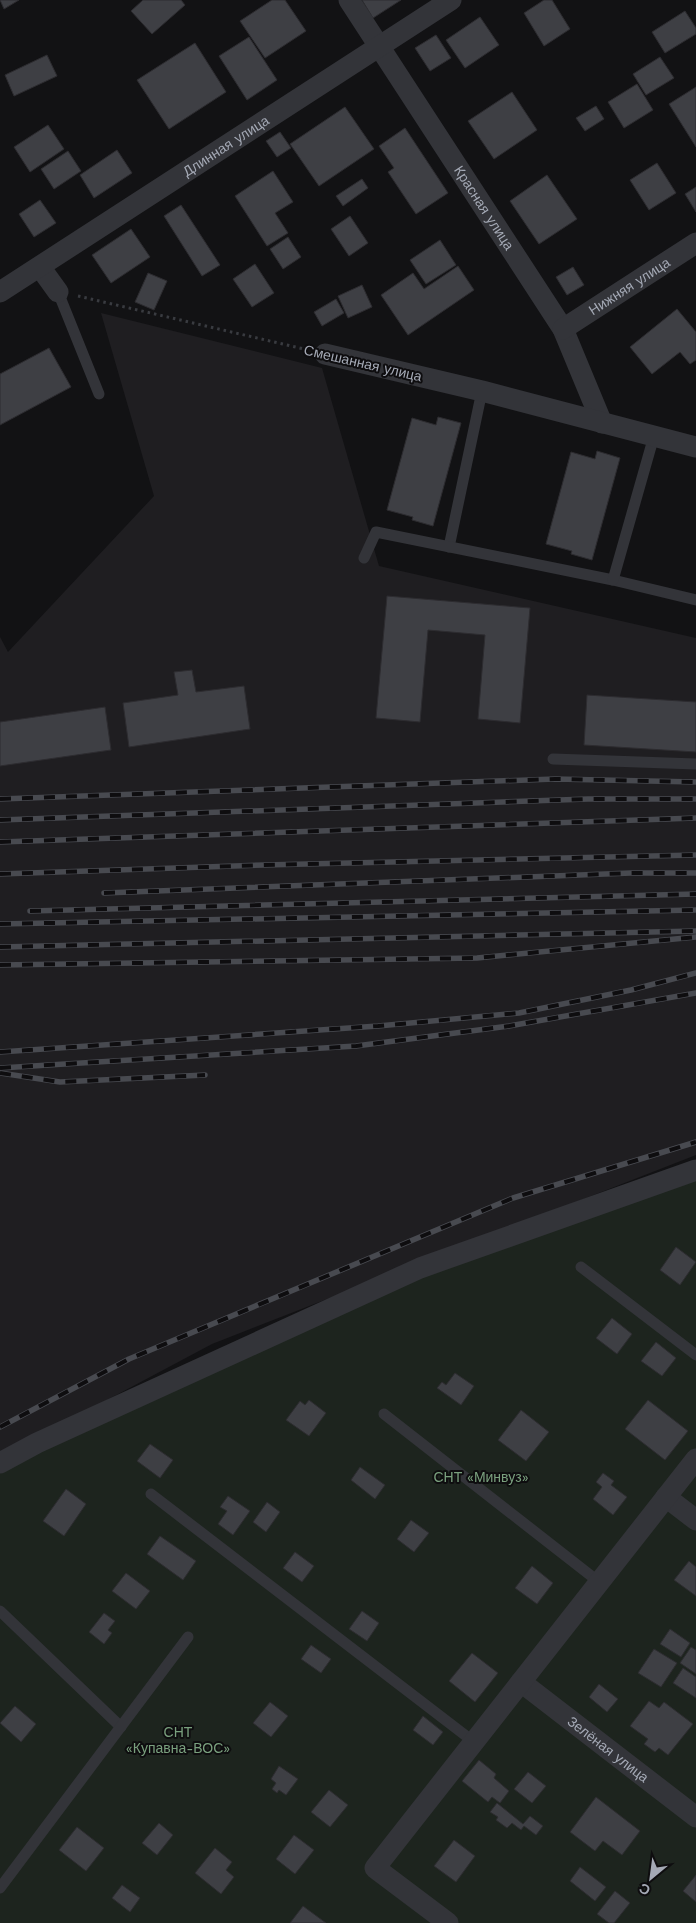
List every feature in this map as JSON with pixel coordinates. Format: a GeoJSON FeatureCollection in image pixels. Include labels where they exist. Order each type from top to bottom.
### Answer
{"type":"FeatureCollection","features":[{"type":"Feature","properties":{"kind":"street","name":"Красная улица"},"geometry":{"type":"LineString","coordinates":[[349,0],[563,329],[602,423]]}},
{"type":"Feature","properties":{"kind":"street","name":"Длинная улица"},"geometry":{"type":"LineString","coordinates":[[0,292],[40,268],[450,0]]}},
{"type":"Feature","properties":{"kind":"street","name":"Нижняя улица"},"geometry":{"type":"LineString","coordinates":[[563,329],[696,243]]}},
{"type":"Feature","properties":{"kind":"street"},"geometry":{"type":"LineString","coordinates":[[40,268],[58,292]]}},
{"type":"Feature","properties":{"kind":"street","name":"Смешанная улица"},"geometry":{"type":"LineString","coordinates":[[325,354],[482,391],[696,446]]}},
{"type":"Feature","properties":{"kind":"street"},"geometry":{"type":"LineString","coordinates":[[0,1464],[37,1443],[420,1268],[696,1170]]}},
{"type":"Feature","properties":{"kind":"street"},"geometry":{"type":"LineString","coordinates":[[448,1923],[375,1868],[696,1458]]}},
{"type":"Feature","properties":{"kind":"street"},"geometry":{"type":"LineString","coordinates":[[666,1497],[696,1520]]}},
{"type":"Feature","properties":{"kind":"street","name":"Зелёная улица"},"geometry":{"type":"LineString","coordinates":[[521,1682],[696,1817]]}},
{"type":"Feature","properties":{"kind":"lane"},"geometry":{"type":"LineString","coordinates":[[58,292],[99,394]]}},
{"type":"Feature","properties":{"kind":"lane"},"geometry":{"type":"LineString","coordinates":[[448,547],[482,391]]}},
{"type":"Feature","properties":{"kind":"lane"},"geometry":{"type":"LineString","coordinates":[[613,580],[654,436]]}},
{"type":"Feature","properties":{"kind":"lane"},"geometry":{"type":"LineString","coordinates":[[364,558],[376,532],[613,580],[696,600]]}},
{"type":"Feature","properties":{"kind":"lane"},"geometry":{"type":"LineString","coordinates":[[553,759],[696,764]]}},
{"type":"Feature","properties":{"kind":"lane"},"geometry":{"type":"LineString","coordinates":[[581,1267],[696,1355]]}},
{"type":"Feature","properties":{"kind":"lane"},"geometry":{"type":"LineString","coordinates":[[384,1414],[599,1582]]}},
{"type":"Feature","properties":{"kind":"lane"},"geometry":{"type":"LineString","coordinates":[[151,1494],[474,1742]]}},
{"type":"Feature","properties":{"kind":"lane"},"geometry":{"type":"LineString","coordinates":[[0,1611],[121,1727]]}},
{"type":"Feature","properties":{"kind":"lane"},"geometry":{"type":"LineString","coordinates":[[0,1888],[188,1637]]}},
{"type":"Feature","properties":{"kind":"path","name":"Смешанная улица"},"geometry":{"type":"LineString","coordinates":[[58,292],[325,354]]}},
{"type":"Feature","properties":{"kind":"shaded area"},"geometry":{"type":"Polygon","coordinates":[[[101,313],[322,368],[379,566],[696,638],[696,1155],[212,1344],[0,1457],[0,637],[8,652],[154,496],[101,313]]]}},
{"type":"Feature","properties":{"kind":"green space","name":"СНТ «Минвуз»"},"geometry":{"type":"Polygon","coordinates":[[[696,1170],[696,1923],[0,1923],[0,1463],[420,1268],[696,1170]]]}},
{"type":"Feature","properties":{"kind":"building"},"geometry":{"type":"Polygon","coordinates":[[[0,0],[19,0],[4,9],[0,0]]]}},
{"type":"Feature","properties":{"kind":"building"},"geometry":{"type":"Polygon","coordinates":[[[143,0],[181,0],[185,5],[152,34],[131,11],[143,0]]]}},
{"type":"Feature","properties":{"kind":"building"},"geometry":{"type":"Polygon","coordinates":[[[272,0],[285,0],[306,31],[265,58],[240,21],[272,0]]]}},
{"type":"Feature","properties":{"kind":"building"},"geometry":{"type":"Polygon","coordinates":[[[362,0],[401,0],[373,18],[362,0]]]}},
{"type":"Feature","properties":{"kind":"building"},"geometry":{"type":"Polygon","coordinates":[[[544,0],[552,0],[570,29],[544,46],[524,13],[544,0]]]}},
{"type":"Feature","properties":{"kind":"building"},"geometry":{"type":"Polygon","coordinates":[[[685,11],[696,28],[696,34],[665,53],[652,32],[685,11]]]}},
{"type":"Feature","properties":{"kind":"building"},"geometry":{"type":"Polygon","coordinates":[[[480,17],[499,45],[465,68],[446,40],[480,17]]]}},
{"type":"Feature","properties":{"kind":"building"},"geometry":{"type":"Polygon","coordinates":[[[436,35],[451,58],[430,71],[415,48],[436,35]]]}},
{"type":"Feature","properties":{"kind":"building"},"geometry":{"type":"Polygon","coordinates":[[[249,37],[277,80],[247,100],[219,56],[249,37]]]}},
{"type":"Feature","properties":{"kind":"building"},"geometry":{"type":"Polygon","coordinates":[[[195,43],[226,92],[169,129],[137,80],[195,43]]]}},
{"type":"Feature","properties":{"kind":"building"},"geometry":{"type":"Polygon","coordinates":[[[47,55],[57,76],[14,96],[5,75],[47,55]]]}},
{"type":"Feature","properties":{"kind":"building"},"geometry":{"type":"Polygon","coordinates":[[[660,57],[674,78],[646,95],[633,74],[660,57]]]}},
{"type":"Feature","properties":{"kind":"building"},"geometry":{"type":"Polygon","coordinates":[[[637,84],[653,110],[624,128],[608,102],[637,84]]]}},
{"type":"Feature","properties":{"kind":"building"},"geometry":{"type":"Polygon","coordinates":[[[696,87],[696,147],[669,104],[696,87]]]}},
{"type":"Feature","properties":{"kind":"building"},"geometry":{"type":"Polygon","coordinates":[[[512,92],[537,130],[494,159],[468,121],[512,92]]]}},
{"type":"Feature","properties":{"kind":"building"},"geometry":{"type":"Polygon","coordinates":[[[596,106],[604,119],[585,131],[576,118],[596,106]]]}},
{"type":"Feature","properties":{"kind":"building"},"geometry":{"type":"Polygon","coordinates":[[[345,107],[374,149],[319,186],[290,144],[345,107]]]}},
{"type":"Feature","properties":{"kind":"building"},"geometry":{"type":"Polygon","coordinates":[[[48,125],[64,149],[30,172],[14,147],[48,125]]]}},
{"type":"Feature","properties":{"kind":"building"},"geometry":{"type":"Polygon","coordinates":[[[405,128],[448,193],[416,214],[388,172],[394,168],[379,146],[405,128]]]}},
{"type":"Feature","properties":{"kind":"building"},"geometry":{"type":"Polygon","coordinates":[[[280,132],[291,148],[277,157],[266,141],[280,132]]]}},
{"type":"Feature","properties":{"kind":"building"},"geometry":{"type":"Polygon","coordinates":[[[117,150],[132,173],[94,198],[80,175],[117,150]]]}},
{"type":"Feature","properties":{"kind":"building"},"geometry":{"type":"Polygon","coordinates":[[[68,151],[81,171],[54,189],[41,169],[68,151]]]}},
{"type":"Feature","properties":{"kind":"building"},"geometry":{"type":"Polygon","coordinates":[[[657,163],[676,193],[649,210],[630,180],[657,163]]]}},
{"type":"Feature","properties":{"kind":"building"},"geometry":{"type":"Polygon","coordinates":[[[273,171],[293,202],[275,213],[288,233],[267,246],[235,196],[273,171]]]}},
{"type":"Feature","properties":{"kind":"building"},"geometry":{"type":"Polygon","coordinates":[[[547,175],[577,219],[539,244],[510,201],[547,175]]]}},
{"type":"Feature","properties":{"kind":"building"},"geometry":{"type":"Polygon","coordinates":[[[362,179],[368,188],[343,206],[336,196],[362,179]]]}},
{"type":"Feature","properties":{"kind":"building"},"geometry":{"type":"Polygon","coordinates":[[[696,187],[696,212],[685,194],[696,187]]]}},
{"type":"Feature","properties":{"kind":"building"},"geometry":{"type":"Polygon","coordinates":[[[40,200],[56,223],[34,237],[19,214],[40,200]]]}},
{"type":"Feature","properties":{"kind":"building"},"geometry":{"type":"Polygon","coordinates":[[[181,205],[220,265],[202,276],[164,216],[181,205]]]}},
{"type":"Feature","properties":{"kind":"building"},"geometry":{"type":"Polygon","coordinates":[[[350,216],[368,243],[349,256],[331,229],[350,216]]]}},
{"type":"Feature","properties":{"kind":"building"},"geometry":{"type":"Polygon","coordinates":[[[131,229],[150,257],[111,283],[92,255],[131,229]]]}},
{"type":"Feature","properties":{"kind":"building"},"geometry":{"type":"Polygon","coordinates":[[[288,237],[301,257],[283,269],[270,249],[288,237]]]}},
{"type":"Feature","properties":{"kind":"building"},"geometry":{"type":"Polygon","coordinates":[[[440,240],[456,265],[426,284],[410,260],[440,240]]]}},
{"type":"Feature","properties":{"kind":"building"},"geometry":{"type":"Polygon","coordinates":[[[255,264],[274,293],[252,307],[233,279],[255,264]]]}},
{"type":"Feature","properties":{"kind":"building"},"geometry":{"type":"Polygon","coordinates":[[[458,266],[474,290],[408,335],[381,295],[413,273],[424,289],[458,266]]]}},
{"type":"Feature","properties":{"kind":"building"},"geometry":{"type":"Polygon","coordinates":[[[573,267],[584,285],[567,295],[556,277],[573,267]]]}},
{"type":"Feature","properties":{"kind":"building"},"geometry":{"type":"Polygon","coordinates":[[[148,273],[167,281],[154,310],[135,302],[148,273]]]}},
{"type":"Feature","properties":{"kind":"building"},"geometry":{"type":"Polygon","coordinates":[[[362,285],[372,307],[348,318],[338,296],[362,285]]]}},
{"type":"Feature","properties":{"kind":"building"},"geometry":{"type":"Polygon","coordinates":[[[336,299],[344,313],[322,326],[314,312],[336,299]]]}},
{"type":"Feature","properties":{"kind":"building"},"geometry":{"type":"Polygon","coordinates":[[[677,309],[696,332],[696,360],[690,364],[680,352],[652,374],[630,347],[677,309]]]}},
{"type":"Feature","properties":{"kind":"building"},"geometry":{"type":"Polygon","coordinates":[[[49,348],[71,387],[0,425],[0,374],[49,348]]]}},
{"type":"Feature","properties":{"kind":"building"},"geometry":{"type":"Polygon","coordinates":[[[438,417],[461,423],[433,526],[412,520],[413,517],[387,510],[412,418],[436,425],[438,417]]]}},
{"type":"Feature","properties":{"kind":"building"},"geometry":{"type":"Polygon","coordinates":[[[597,451],[620,458],[592,560],[571,554],[572,551],[546,544],[571,452],[595,459],[597,451]]]}},
{"type":"Feature","properties":{"kind":"building"},"geometry":{"type":"Polygon","coordinates":[[[387,596],[530,608],[520,723],[478,719],[485,635],[428,630],[420,722],[376,718],[387,596]]]}},
{"type":"Feature","properties":{"kind":"building"},"geometry":{"type":"Polygon","coordinates":[[[192,670],[196,692],[244,686],[250,729],[129,747],[123,703],[178,695],[174,672],[192,670]]]}},
{"type":"Feature","properties":{"kind":"building"},"geometry":{"type":"Polygon","coordinates":[[[587,695],[696,702],[696,752],[584,745],[587,695]]]}},
{"type":"Feature","properties":{"kind":"building"},"geometry":{"type":"Polygon","coordinates":[[[105,707],[111,750],[0,766],[0,722],[105,707]]]}},
{"type":"Feature","properties":{"kind":"building"},"geometry":{"type":"Polygon","coordinates":[[[676,1247],[696,1262],[680,1285],[660,1270],[676,1247]]]}},
{"type":"Feature","properties":{"kind":"building"},"geometry":{"type":"Polygon","coordinates":[[[612,1318],[632,1334],[617,1354],[596,1338],[612,1318]]]}},
{"type":"Feature","properties":{"kind":"building"},"geometry":{"type":"Polygon","coordinates":[[[656,1342],[676,1358],[662,1376],[641,1361],[656,1342]]]}},
{"type":"Feature","properties":{"kind":"building"},"geometry":{"type":"Polygon","coordinates":[[[455,1373],[474,1386],[461,1405],[437,1388],[442,1382],[446,1385],[455,1373]]]}},
{"type":"Feature","properties":{"kind":"building"},"geometry":{"type":"Polygon","coordinates":[[[309,1400],[326,1413],[309,1436],[286,1420],[300,1401],[305,1405],[309,1400]]]}},
{"type":"Feature","properties":{"kind":"building"},"geometry":{"type":"Polygon","coordinates":[[[648,1400],[688,1431],[665,1460],[625,1429],[648,1400]]]}},
{"type":"Feature","properties":{"kind":"building"},"geometry":{"type":"Polygon","coordinates":[[[521,1410],[549,1432],[526,1461],[498,1440],[521,1410]]]}},
{"type":"Feature","properties":{"kind":"building"},"geometry":{"type":"Polygon","coordinates":[[[150,1444],[173,1460],[160,1478],[137,1461],[150,1444]]]}},
{"type":"Feature","properties":{"kind":"building"},"geometry":{"type":"Polygon","coordinates":[[[360,1467],[385,1485],[375,1499],[351,1480],[360,1467]]]}},
{"type":"Feature","properties":{"kind":"building"},"geometry":{"type":"Polygon","coordinates":[[[603,1473],[614,1481],[611,1485],[627,1497],[613,1515],[593,1499],[602,1487],[596,1482],[603,1473]]]}},
{"type":"Feature","properties":{"kind":"building"},"geometry":{"type":"Polygon","coordinates":[[[66,1489],[86,1504],[64,1536],[43,1521],[66,1489]]]}},
{"type":"Feature","properties":{"kind":"building"},"geometry":{"type":"Polygon","coordinates":[[[228,1496],[250,1511],[233,1535],[218,1524],[227,1511],[220,1507],[228,1496]]]}},
{"type":"Feature","properties":{"kind":"building"},"geometry":{"type":"Polygon","coordinates":[[[267,1502],[280,1512],[266,1532],[253,1522],[267,1502]]]}},
{"type":"Feature","properties":{"kind":"building"},"geometry":{"type":"Polygon","coordinates":[[[411,1520],[429,1533],[414,1552],[397,1539],[411,1520]]]}},
{"type":"Feature","properties":{"kind":"building"},"geometry":{"type":"Polygon","coordinates":[[[160,1536],[196,1561],[183,1580],[147,1554],[160,1536]]]}},
{"type":"Feature","properties":{"kind":"building"},"geometry":{"type":"Polygon","coordinates":[[[295,1552],[314,1566],[302,1582],[283,1568],[295,1552]]]}},
{"type":"Feature","properties":{"kind":"building"},"geometry":{"type":"Polygon","coordinates":[[[689,1561],[696,1567],[696,1596],[674,1580],[689,1561]]]}},
{"type":"Feature","properties":{"kind":"building"},"geometry":{"type":"Polygon","coordinates":[[[532,1566],[553,1583],[537,1604],[515,1588],[532,1566]]]}},
{"type":"Feature","properties":{"kind":"building"},"geometry":{"type":"Polygon","coordinates":[[[126,1573],[150,1591],[136,1609],[112,1591],[126,1573]]]}},
{"type":"Feature","properties":{"kind":"building"},"geometry":{"type":"Polygon","coordinates":[[[362,1611],[379,1623],[367,1641],[349,1629],[362,1611]]]}},
{"type":"Feature","properties":{"kind":"building"},"geometry":{"type":"Polygon","coordinates":[[[104,1613],[115,1621],[108,1630],[112,1633],[104,1644],[89,1632],[104,1613]]]}},
{"type":"Feature","properties":{"kind":"building"},"geometry":{"type":"Polygon","coordinates":[[[670,1629],[690,1643],[681,1657],[660,1644],[670,1629]]]}},
{"type":"Feature","properties":{"kind":"building"},"geometry":{"type":"Polygon","coordinates":[[[311,1645],[331,1659],[321,1673],[301,1659],[311,1645]]]}},
{"type":"Feature","properties":{"kind":"building"},"geometry":{"type":"Polygon","coordinates":[[[691,1647],[696,1650],[696,1674],[680,1663],[691,1647]]]}},
{"type":"Feature","properties":{"kind":"building"},"geometry":{"type":"Polygon","coordinates":[[[654,1649],[677,1663],[661,1687],[638,1673],[654,1649]]]}},
{"type":"Feature","properties":{"kind":"building"},"geometry":{"type":"Polygon","coordinates":[[[472,1653],[498,1673],[475,1702],[449,1681],[472,1653]]]}},
{"type":"Feature","properties":{"kind":"building"},"geometry":{"type":"Polygon","coordinates":[[[683,1668],[696,1677],[696,1698],[673,1683],[683,1668]]]}},
{"type":"Feature","properties":{"kind":"building"},"geometry":{"type":"Polygon","coordinates":[[[599,1684],[618,1699],[607,1712],[589,1697],[599,1684]]]}},
{"type":"Feature","properties":{"kind":"building"},"geometry":{"type":"Polygon","coordinates":[[[649,1701],[659,1708],[664,1702],[693,1724],[668,1755],[659,1748],[655,1752],[644,1744],[648,1739],[630,1726],[649,1701]]]}},
{"type":"Feature","properties":{"kind":"building"},"geometry":{"type":"Polygon","coordinates":[[[270,1702],[288,1716],[271,1737],[253,1723],[270,1702]]]}},
{"type":"Feature","properties":{"kind":"building"},"geometry":{"type":"Polygon","coordinates":[[[15,1706],[36,1724],[21,1742],[0,1723],[15,1706]]]}},
{"type":"Feature","properties":{"kind":"building"},"geometry":{"type":"Polygon","coordinates":[[[423,1716],[443,1732],[433,1745],[413,1730],[423,1716]]]}},
{"type":"Feature","properties":{"kind":"building"},"geometry":{"type":"Polygon","coordinates":[[[479,1760],[496,1774],[494,1778],[509,1791],[500,1803],[492,1797],[488,1802],[462,1781],[479,1760]]]}},
{"type":"Feature","properties":{"kind":"building"},"geometry":{"type":"Polygon","coordinates":[[[279,1766],[298,1779],[286,1795],[279,1790],[277,1793],[272,1789],[276,1783],[271,1779],[279,1766]]]}},
{"type":"Feature","properties":{"kind":"building"},"geometry":{"type":"Polygon","coordinates":[[[528,1772],[546,1786],[532,1803],[514,1789],[528,1772]]]}},
{"type":"Feature","properties":{"kind":"building"},"geometry":{"type":"Polygon","coordinates":[[[329,1790],[348,1805],[330,1827],[311,1812],[329,1790]]]}},
{"type":"Feature","properties":{"kind":"building"},"geometry":{"type":"Polygon","coordinates":[[[596,1797],[640,1831],[622,1855],[603,1841],[595,1851],[570,1832],[596,1797]]]}},
{"type":"Feature","properties":{"kind":"building"},"geometry":{"type":"Polygon","coordinates":[[[497,1803],[523,1824],[530,1816],[543,1826],[536,1835],[524,1826],[521,1830],[512,1823],[507,1828],[496,1820],[498,1817],[490,1812],[497,1803]]]}},
{"type":"Feature","properties":{"kind":"building"},"geometry":{"type":"Polygon","coordinates":[[[159,1823],[173,1835],[157,1855],[142,1843],[159,1823]]]}},
{"type":"Feature","properties":{"kind":"building"},"geometry":{"type":"Polygon","coordinates":[[[77,1827],[104,1848],[86,1871],[59,1850],[77,1827]]]}},
{"type":"Feature","properties":{"kind":"building"},"geometry":{"type":"Polygon","coordinates":[[[294,1835],[314,1850],[295,1874],[276,1859],[294,1835]]]}},
{"type":"Feature","properties":{"kind":"building"},"geometry":{"type":"Polygon","coordinates":[[[454,1840],[475,1856],[456,1882],[434,1866],[454,1840]]]}},
{"type":"Feature","properties":{"kind":"building"},"geometry":{"type":"Polygon","coordinates":[[[215,1848],[232,1862],[226,1870],[234,1877],[221,1894],[195,1873],[215,1848]]]}},
{"type":"Feature","properties":{"kind":"building"},"geometry":{"type":"Polygon","coordinates":[[[580,1867],[606,1887],[595,1901],[570,1881],[580,1867]]]}},
{"type":"Feature","properties":{"kind":"building"},"geometry":{"type":"Polygon","coordinates":[[[696,1875],[696,1902],[683,1891],[696,1875]]]}},
{"type":"Feature","properties":{"kind":"building"},"geometry":{"type":"Polygon","coordinates":[[[122,1885],[140,1898],[130,1912],[112,1898],[122,1885]]]}},
{"type":"Feature","properties":{"kind":"building"},"geometry":{"type":"Polygon","coordinates":[[[615,1891],[630,1903],[614,1923],[609,1923],[597,1914],[615,1891]]]}},
{"type":"Feature","properties":{"kind":"building"},"geometry":{"type":"Polygon","coordinates":[[[303,1906],[326,1923],[290,1923],[303,1906]]]}},
{"type":"Feature","properties":{"kind":"railway"},"geometry":{"type":"LineString","coordinates":[[0,799],[555,779],[696,782]]}},
{"type":"Feature","properties":{"kind":"railway"},"geometry":{"type":"LineString","coordinates":[[0,820],[588,799],[696,799]]}},
{"type":"Feature","properties":{"kind":"railway"},"geometry":{"type":"LineString","coordinates":[[0,842],[696,818]]}},
{"type":"Feature","properties":{"kind":"railway"},"geometry":{"type":"LineString","coordinates":[[0,874],[264,865],[696,855]]}},
{"type":"Feature","properties":{"kind":"railway"},"geometry":{"type":"LineString","coordinates":[[104,893],[631,873],[696,873]]}},
{"type":"Feature","properties":{"kind":"railway"},"geometry":{"type":"LineString","coordinates":[[30,911],[696,894]]}},
{"type":"Feature","properties":{"kind":"railway"},"geometry":{"type":"LineString","coordinates":[[0,924],[696,910]]}},
{"type":"Feature","properties":{"kind":"railway"},"geometry":{"type":"LineString","coordinates":[[0,947],[696,931]]}},
{"type":"Feature","properties":{"kind":"railway"},"geometry":{"type":"LineString","coordinates":[[0,965],[477,958],[696,937]]}},
{"type":"Feature","properties":{"kind":"railway"},"geometry":{"type":"LineString","coordinates":[[0,1052],[378,1026],[519,1013],[631,990],[696,973]]}},
{"type":"Feature","properties":{"kind":"railway"},"geometry":{"type":"LineString","coordinates":[[0,1068],[356,1046],[509,1026],[696,993]]}},
{"type":"Feature","properties":{"kind":"railway"},"geometry":{"type":"LineString","coordinates":[[0,1073],[60,1082],[205,1075]]}},
{"type":"Feature","properties":{"kind":"railway"},"geometry":{"type":"LineString","coordinates":[[0,1427],[129,1359],[513,1198],[696,1142]]}},
{"type":"Feature","properties":{"kind":"park label","name":"СНТ «Купавна-ВОС»"},"geometry":{"type":"Point","coordinates":[178,1740]}}]}
